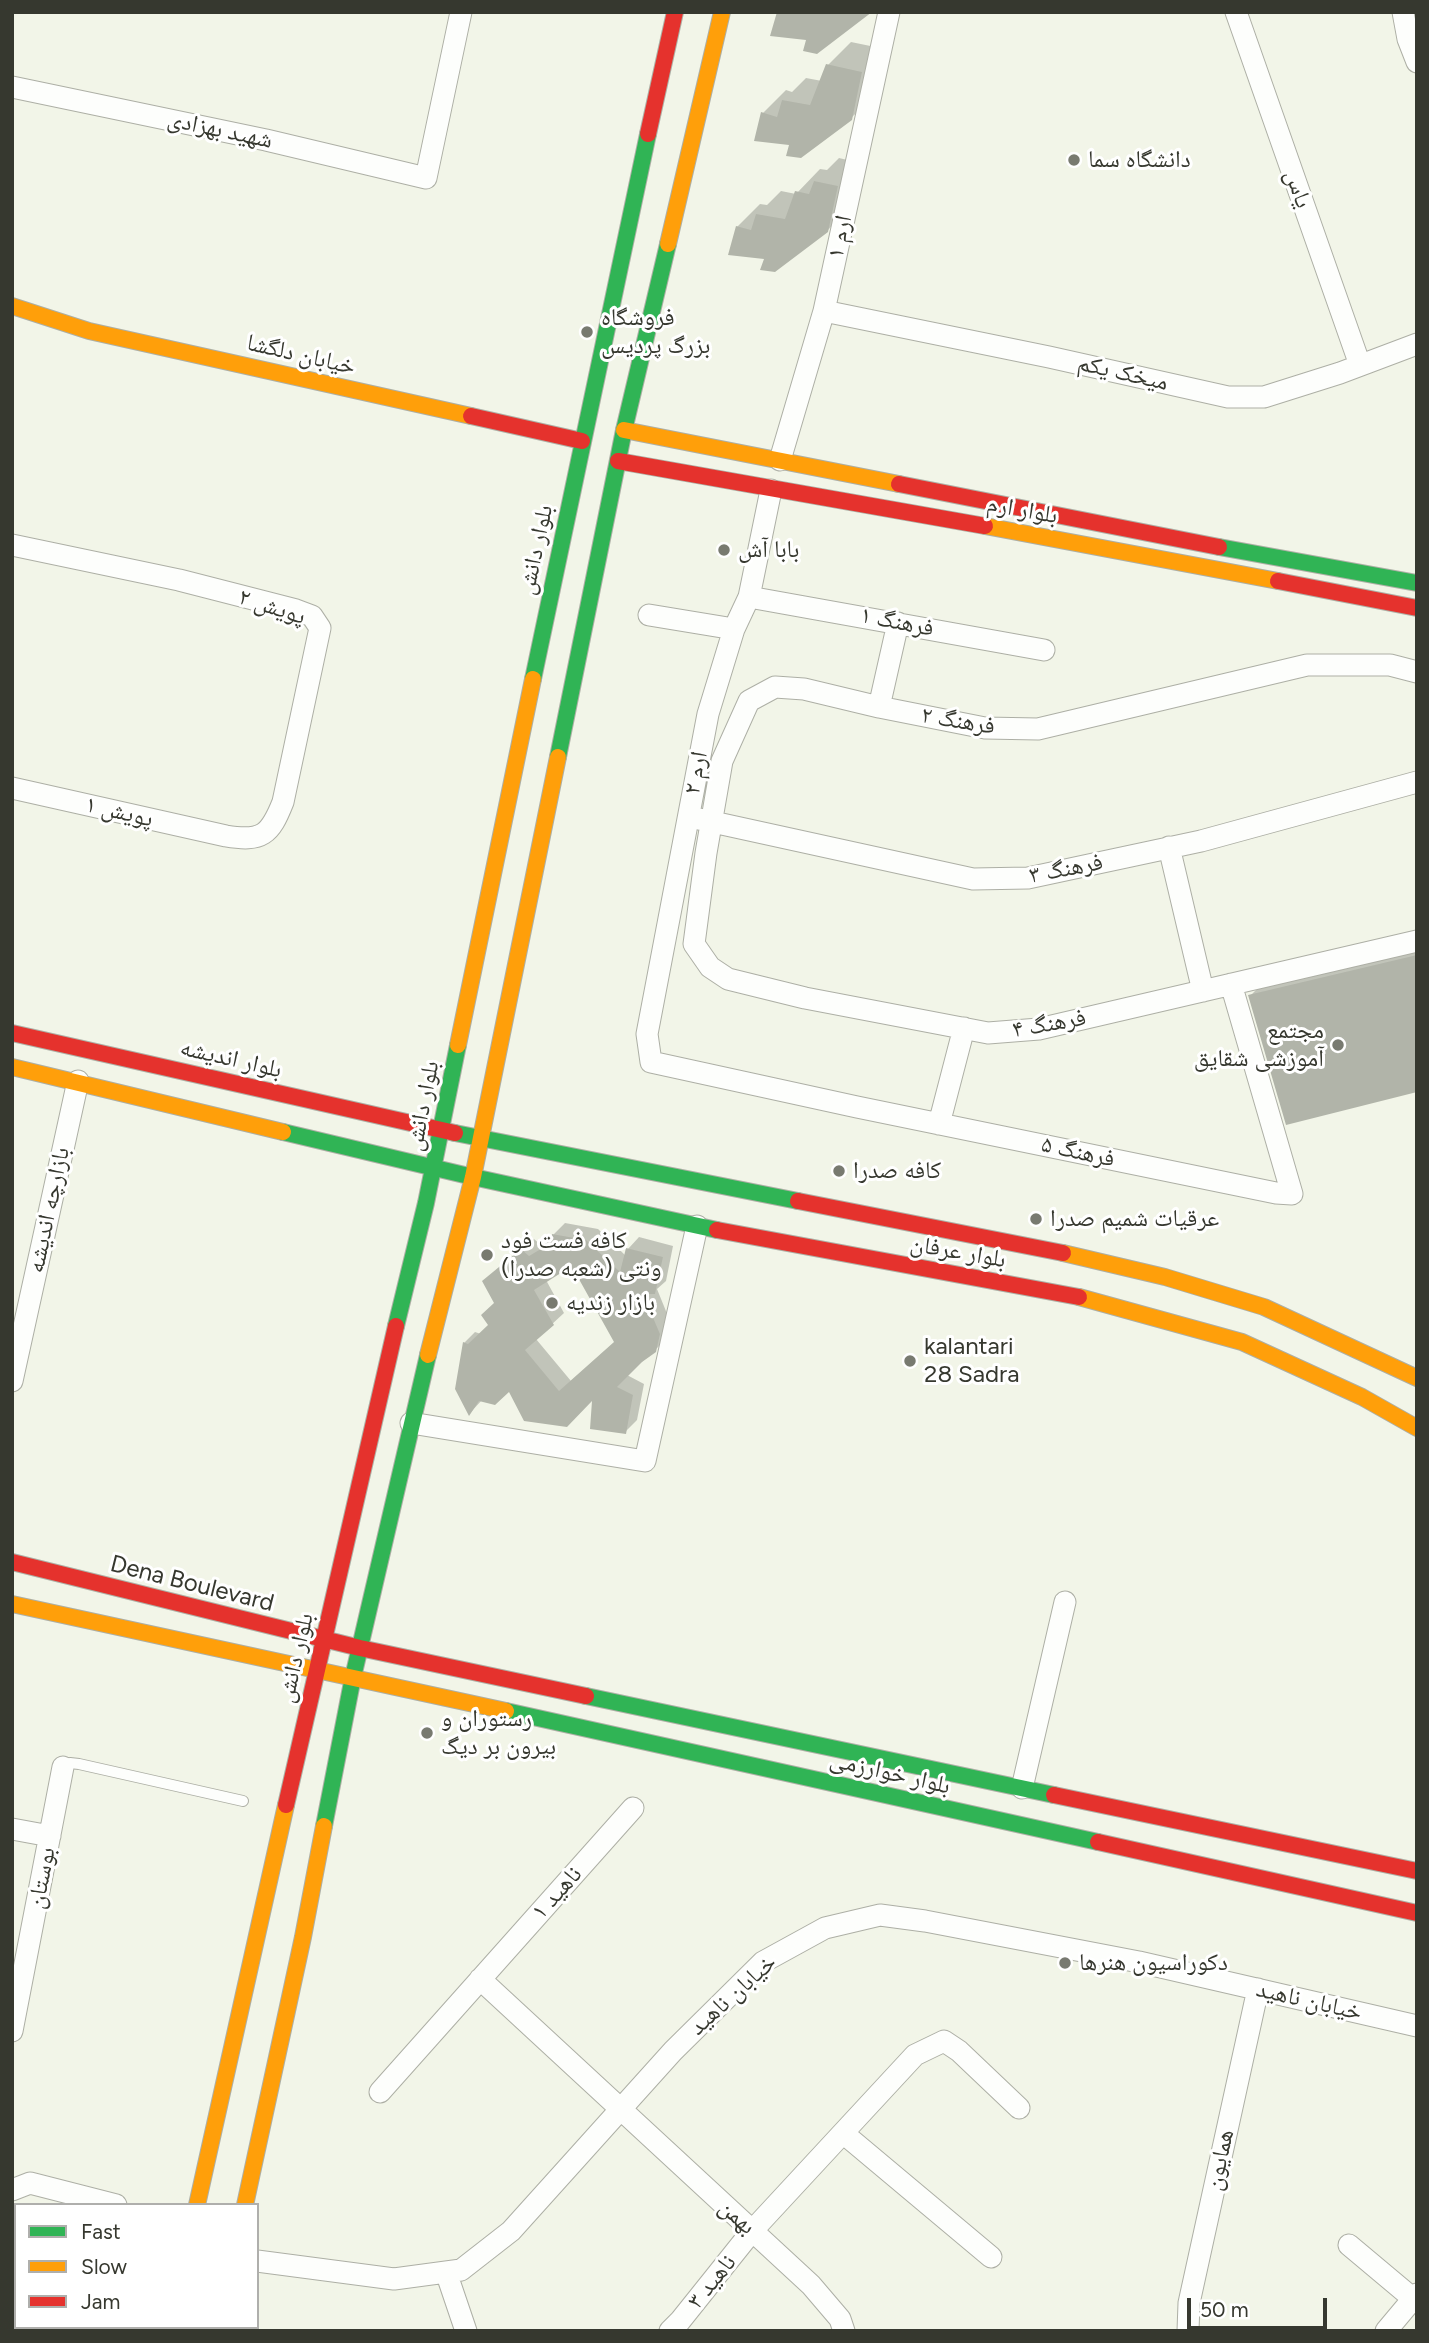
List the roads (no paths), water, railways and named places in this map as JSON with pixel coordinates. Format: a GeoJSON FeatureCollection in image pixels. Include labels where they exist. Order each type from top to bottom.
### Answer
{"type":"FeatureCollection","features":[{"type":"Feature","properties":{"kind":"main road","name":"بلوار دانش"},"geometry":{"type":"LineString","coordinates":[[197,2203],[382,1378],[434,1167],[582,440],[676,12]]}},
{"type":"Feature","properties":{"kind":"main road"},"geometry":{"type":"LineString","coordinates":[[245,2203],[303,1937],[353,1677],[411,1423],[473,1177],[624,430],[722,12]]}},
{"type":"Feature","properties":{"kind":"main road","name":"خیابان دلگشا"},"geometry":{"type":"LineString","coordinates":[[12,306],[89,331],[582,440]]}},
{"type":"Feature","properties":{"kind":"main road","name":"بلوار ارم"},"geometry":{"type":"LineString","coordinates":[[624,430],[1286,560],[1417,583]]}},
{"type":"Feature","properties":{"kind":"main road"},"geometry":{"type":"LineString","coordinates":[[669,470],[662,466],[658,458],[659,450],[663,443],[679,440]]}},
{"type":"Feature","properties":{"kind":"main road","name":"بلوار ارم"},"geometry":{"type":"LineString","coordinates":[[618,461],[1098,546],[1417,608]]}},
{"type":"Feature","properties":{"kind":"main road","name":"بلوار اندیشه"},"geometry":{"type":"LineString","coordinates":[[12,1033],[481,1139]]}},
{"type":"Feature","properties":{"kind":"main road"},"geometry":{"type":"LineString","coordinates":[[12,1067],[434,1167]]}},
{"type":"Feature","properties":{"kind":"main road","name":"بلوار عرفان"},"geometry":{"type":"LineString","coordinates":[[481,1139],[1082,1257],[1165,1277],[1264,1307],[1417,1378]]}},
{"type":"Feature","properties":{"kind":"main road","name":"بلوار عرفان"},"geometry":{"type":"LineString","coordinates":[[434,1167],[697,1226],[1070,1295],[1156,1317],[1242,1342],[1363,1397],[1417,1427]]}},
{"type":"Feature","properties":{"kind":"main road","name":"Dena Boulevard"},"geometry":{"type":"LineString","coordinates":[[12,1562],[360,1648]]}},
{"type":"Feature","properties":{"kind":"main road"},"geometry":{"type":"LineString","coordinates":[[12,1604],[353,1677]]}},
{"type":"Feature","properties":{"kind":"main road","name":"بلوار خوارزمی"},"geometry":{"type":"LineString","coordinates":[[360,1648],[1417,1871]]}},
{"type":"Feature","properties":{"kind":"main road","name":"بلوار خوارزمی"},"geometry":{"type":"LineString","coordinates":[[353,1677],[1417,1913]]}},
{"type":"Feature","properties":{"kind":"street","name":"شهید بهزادی"},"geometry":{"type":"LineString","coordinates":[[12,87],[266,140],[426,178],[461,12]]}},
{"type":"Feature","properties":{"kind":"street","name":"ارم ۱"},"geometry":{"type":"LineString","coordinates":[[780,460],[824,311],[888,12]]}},
{"type":"Feature","properties":{"kind":"street","name":"یاس"},"geometry":{"type":"LineString","coordinates":[[1236,12],[1360,365]]}},
{"type":"Feature","properties":{"kind":"street"},"geometry":{"type":"LineString","coordinates":[[1403,12],[1408,39],[1417,62]]}},
{"type":"Feature","properties":{"kind":"street","name":"میخک یکم"},"geometry":{"type":"LineString","coordinates":[[824,311],[1228,397],[1264,397],[1417,344]]}},
{"type":"Feature","properties":{"kind":"street","name":"ارم ۲"},"geometry":{"type":"LineString","coordinates":[[652,1062],[647,1034],[708,714],[734,629],[749,597],[771,490]]}},
{"type":"Feature","properties":{"kind":"street","name":"پویش ۲"},"geometry":{"type":"LineString","coordinates":[[12,545],[179,580],[312,616],[320,628],[283,802],[275,822],[267,832],[248,839],[226,836]]}},
{"type":"Feature","properties":{"kind":"street","name":"فرهنگ ۱"},"geometry":{"type":"LineString","coordinates":[[749,597],[1044,650]]}},
{"type":"Feature","properties":{"kind":"street"},"geometry":{"type":"LineString","coordinates":[[649,615],[734,629]]}},
{"type":"Feature","properties":{"kind":"street"},"geometry":{"type":"LineString","coordinates":[[879,707],[898,623]]}},
{"type":"Feature","properties":{"kind":"street","name":"فرهنگ ۲"},"geometry":{"type":"LineString","coordinates":[[694,944],[722,761],[749,701],[775,687],[804,689],[985,728],[1038,729],[1307,665],[1390,666],[1417,672]]}},
{"type":"Feature","properties":{"kind":"street","name":"فرهنگ ۳"},"geometry":{"type":"LineString","coordinates":[[688,817],[973,879],[1028,878],[1170,847],[1417,782]]}},
{"type":"Feature","properties":{"kind":"street","name":"پویش ۱"},"geometry":{"type":"LineString","coordinates":[[12,788],[226,836]]}},
{"type":"Feature","properties":{"kind":"street"},"geometry":{"type":"LineString","coordinates":[[1170,847],[1203,991]]}},
{"type":"Feature","properties":{"kind":"street","name":"فرهنگ ۴"},"geometry":{"type":"LineString","coordinates":[[694,944],[710,967],[728,979],[805,998],[988,1033],[1039,1029],[1417,941]]}},
{"type":"Feature","properties":{"kind":"street","name":"فرهنگ ۵"},"geometry":{"type":"LineString","coordinates":[[652,1062],[939,1124],[1276,1193],[1292,1194],[1231,984]]}},
{"type":"Feature","properties":{"kind":"street"},"geometry":{"type":"LineString","coordinates":[[939,1124],[964,1028]]}},
{"type":"Feature","properties":{"kind":"street","name":"بازارچه اندیشه"},"geometry":{"type":"LineString","coordinates":[[12,1381],[78,1081]]}},
{"type":"Feature","properties":{"kind":"street"},"geometry":{"type":"LineString","coordinates":[[411,1423],[645,1461],[697,1226]]}},
{"type":"Feature","properties":{"kind":"street"},"geometry":{"type":"LineString","coordinates":[[1022,1788],[1065,1602]]}},
{"type":"Feature","properties":{"kind":"street","name":"بوستان"},"geometry":{"type":"LineString","coordinates":[[12,2031],[63,1767]]}},
{"type":"Feature","properties":{"kind":"street","name":"ناهید ۱"},"geometry":{"type":"LineString","coordinates":[[380,2092],[633,1808]]}},
{"type":"Feature","properties":{"kind":"street"},"geometry":{"type":"LineString","coordinates":[[12,1829],[50,1836]]}},
{"type":"Feature","properties":{"kind":"street","name":"خیابان ناهید"},"geometry":{"type":"LineString","coordinates":[[259,2261],[394,2279],[461,2270],[511,2231],[673,2051],[763,1962],[825,1928],[880,1915],[925,1921],[1139,1962],[1417,2026]]}},
{"type":"Feature","properties":{"kind":"street"},"geometry":{"type":"LineString","coordinates":[[480,1979],[620,2110]]}},
{"type":"Feature","properties":{"kind":"street","name":"همایون"},"geometry":{"type":"LineString","coordinates":[[1188,2331],[1189,2303],[1258,1989]]}},
{"type":"Feature","properties":{"kind":"street","name":"ناهید ۳"},"geometry":{"type":"LineString","coordinates":[[670,2331],[752,2231],[915,2055],[944,2041],[959,2051],[1019,2108]]}},
{"type":"Feature","properties":{"kind":"street","name":"بهمن"},"geometry":{"type":"LineString","coordinates":[[620,2110],[811,2285],[840,2319],[844,2331]]}},
{"type":"Feature","properties":{"kind":"street"},"geometry":{"type":"LineString","coordinates":[[844,2133],[991,2257]]}},
{"type":"Feature","properties":{"kind":"street"},"geometry":{"type":"LineString","coordinates":[[12,2192],[30,2183],[108,2203]]}},
{"type":"Feature","properties":{"kind":"street"},"geometry":{"type":"LineString","coordinates":[[1349,2245],[1416,2298],[1387,2331]]}},
{"type":"Feature","properties":{"kind":"street"},"geometry":{"type":"LineString","coordinates":[[446,2272],[466,2331]]}},
{"type":"Feature","properties":{"kind":"lane"},"geometry":{"type":"LineString","coordinates":[[63,1767],[70,1763],[79,1764],[243,1801]]}},
{"type":"Feature","properties":{"kind":"place","name":"دانشگاه سما"},"geometry":{"type":"Point","coordinates":[1074,160]}},
{"type":"Feature","properties":{"kind":"place","name":"فروشگاه بزرگ پردیس"},"geometry":{"type":"Point","coordinates":[587,332]}},
{"type":"Feature","properties":{"kind":"place","name":"بابا آش"},"geometry":{"type":"Point","coordinates":[724,550]}},
{"type":"Feature","properties":{"kind":"place","name":"مجتمع آموزشی شقایق"},"geometry":{"type":"Point","coordinates":[1338,1045]}},
{"type":"Feature","properties":{"kind":"place","name":"کافه صدرا"},"geometry":{"type":"Point","coordinates":[839,1171]}},
{"type":"Feature","properties":{"kind":"place","name":"عرقیات شمیم صدرا"},"geometry":{"type":"Point","coordinates":[1036,1219]}},
{"type":"Feature","properties":{"kind":"place","name":"کافه فست فود ونتی (شعبه صدرا)"},"geometry":{"type":"Point","coordinates":[487,1255]}},
{"type":"Feature","properties":{"kind":"place","name":"بازار زندیه"},"geometry":{"type":"Point","coordinates":[552,1303]}},
{"type":"Feature","properties":{"kind":"place","name":"kalantari 28 Sadra"},"geometry":{"type":"Point","coordinates":[910,1361]}},
{"type":"Feature","properties":{"kind":"place","name":"رستوران و بیرون بر دیگ"},"geometry":{"type":"Point","coordinates":[427,1733]}},
{"type":"Feature","properties":{"kind":"place","name":"دکوراسیون هنرها"},"geometry":{"type":"Point","coordinates":[1065,1963]}}]}
